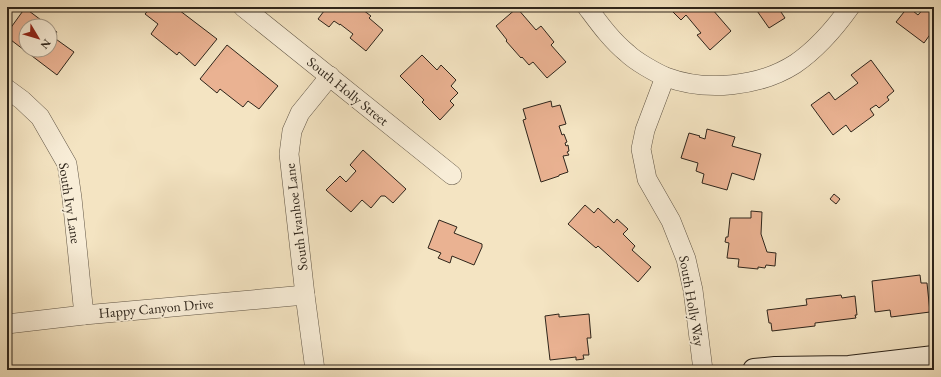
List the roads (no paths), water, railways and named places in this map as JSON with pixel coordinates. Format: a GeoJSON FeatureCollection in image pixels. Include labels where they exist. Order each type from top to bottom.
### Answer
{"type":"FeatureCollection","features":[{"type":"Feature","properties":{"kind":"street","name":"South Holly Street"},"geometry":{"type":"LineString","coordinates":[[243,7],[452,175]]}},
{"type":"Feature","properties":{"kind":"street"},"geometry":{"type":"LineString","coordinates":[[587,7],[610,36],[626,53],[665,77],[693,84],[723,85],[763,78],[795,64],[814,49],[850,7]]}},
{"type":"Feature","properties":{"kind":"street","name":"South Ivanhoe Lane"},"geometry":{"type":"LineString","coordinates":[[315,370],[289,154],[292,131],[300,113],[330,76]]}},
{"type":"Feature","properties":{"kind":"street","name":"South Holly Way"},"geometry":{"type":"LineString","coordinates":[[665,77],[645,130],[641,149],[647,179],[671,221],[686,259],[692,290],[703,370]]}},
{"type":"Feature","properties":{"kind":"street","name":"South Ivy Lane"},"geometry":{"type":"LineString","coordinates":[[7,89],[22,100],[40,117],[67,164],[84,315]]}},
{"type":"Feature","properties":{"kind":"street","name":"Happy Canyon Drive"},"geometry":{"type":"LineString","coordinates":[[7,324],[84,315],[305,295]]}},
{"type":"Feature","properties":{"kind":"street"},"geometry":{"type":"LineString","coordinates":[[768,369],[843,368],[934,357]]}}]}
